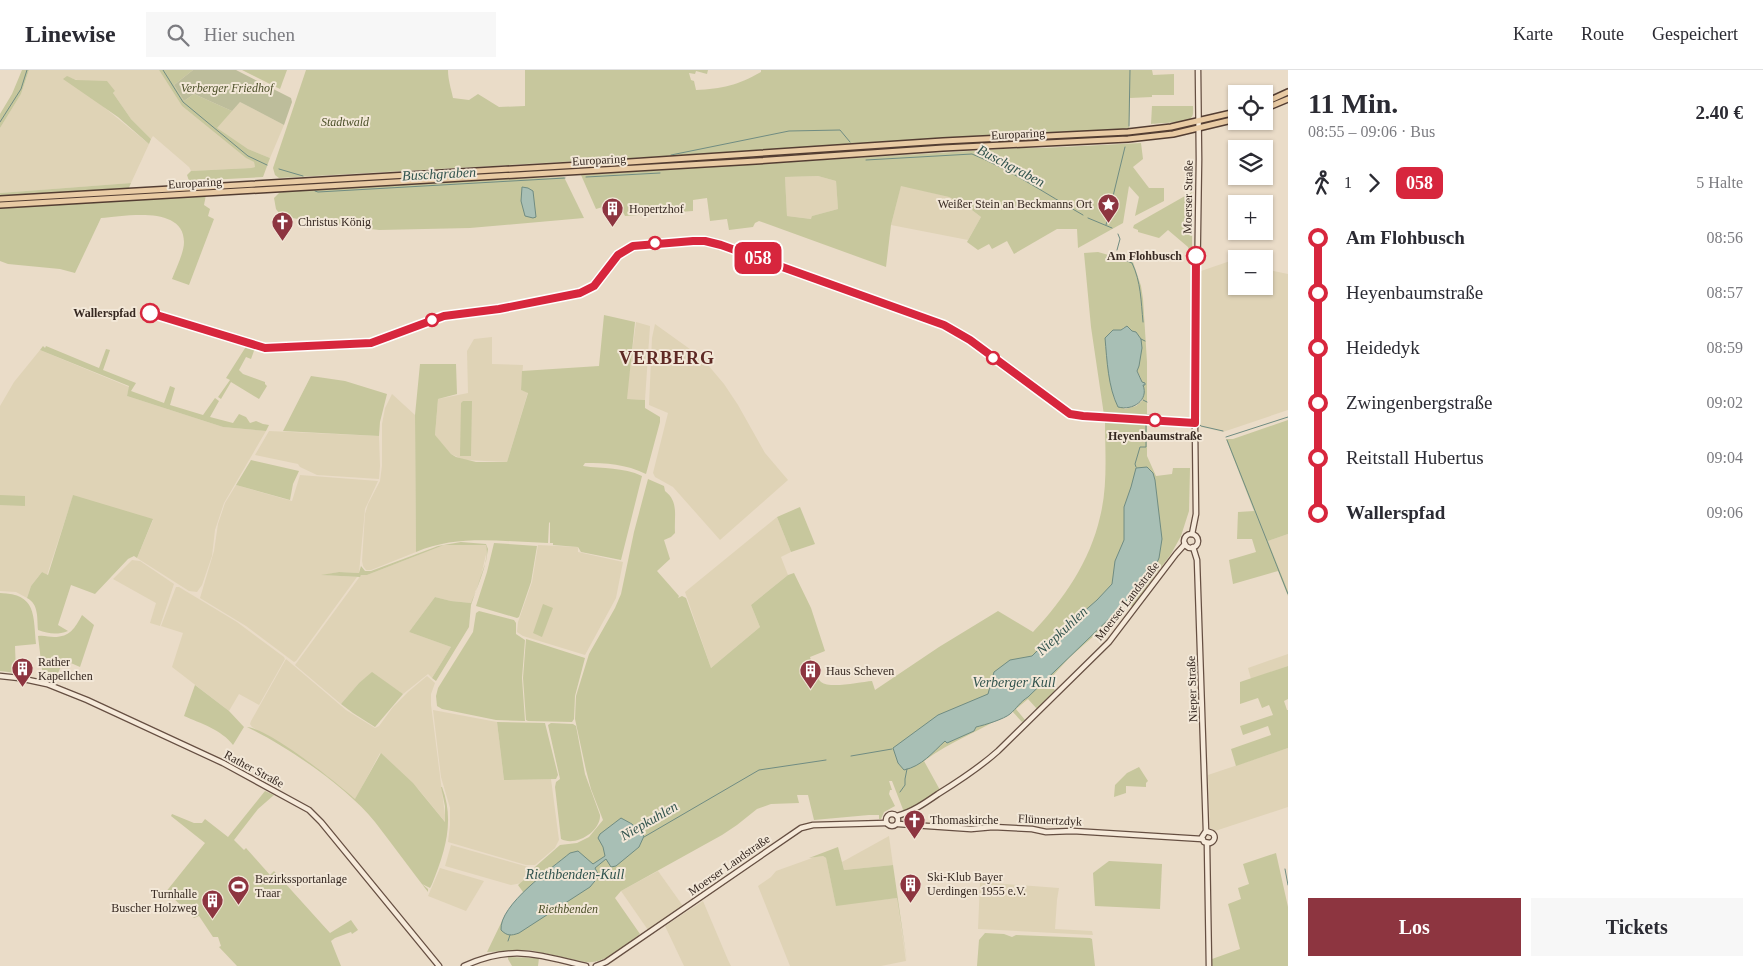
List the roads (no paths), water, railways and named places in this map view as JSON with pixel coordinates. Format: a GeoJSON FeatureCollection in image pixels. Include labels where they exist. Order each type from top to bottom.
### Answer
{"type":"FeatureCollection","features":[{"type":"Feature","properties":{"kind":"main road","name":"Moerser Straße"},"geometry":{"type":"LineString","coordinates":[[1192,534],[1196,514],[1198,70]]}},
{"type":"Feature","properties":{"kind":"main road"},"geometry":{"type":"LineString","coordinates":[[1273,99],[1288,92]]}},
{"type":"Feature","properties":{"kind":"main road"},"geometry":{"type":"LineString","coordinates":[[1273,105],[1288,99]]}},
{"type":"Feature","properties":{"kind":"main road","name":"Europaring"},"geometry":{"type":"LineString","coordinates":[[0,199],[614,163],[953,140],[1103,134],[1149,130],[1228,114]]}},
{"type":"Feature","properties":{"kind":"main road","name":"Europaring"},"geometry":{"type":"LineString","coordinates":[[0,205],[943,148],[1128,139],[1173,134],[1228,120]]}},
{"type":"Feature","properties":{"kind":"main road","name":"Moerser Straße"},"geometry":{"type":"LineString","coordinates":[[1185,544],[1185,537],[1192,534]]}},
{"type":"Feature","properties":{"kind":"main road","name":"Moerser Straße"},"geometry":{"type":"LineString","coordinates":[[1192,534],[1197,540],[1193,547]]}},
{"type":"Feature","properties":{"kind":"main road"},"geometry":{"type":"LineString","coordinates":[[1185,544],[1188,547],[1193,547]]}},
{"type":"Feature","properties":{"kind":"main road","name":"Moerser Landstraße"},"geometry":{"type":"LineString","coordinates":[[897,816],[912,811],[969,775],[987,761],[1109,642],[1185,544]]}},
{"type":"Feature","properties":{"kind":"main road","name":"Nieper Straße"},"geometry":{"type":"LineString","coordinates":[[1193,547],[1198,560],[1206,831],[1202,835],[1202,839]]}},
{"type":"Feature","properties":{"kind":"main road","name":"Rather Straße"},"geometry":{"type":"LineString","coordinates":[[0,676],[47,684],[78,696],[224,763],[309,810],[440,966]]}},
{"type":"Feature","properties":{"kind":"main road"},"geometry":{"type":"LineString","coordinates":[[889,815],[897,816],[898,824],[891,827],[886,823],[889,815]]}},
{"type":"Feature","properties":{"kind":"main road","name":"Moerser Landstraße"},"geometry":{"type":"LineString","coordinates":[[596,966],[606,962],[801,828],[886,823]]}},
{"type":"Feature","properties":{"kind":"main road","name":"Flünnertzdyk"},"geometry":{"type":"LineString","coordinates":[[898,824],[971,829],[989,827],[1055,832],[1073,831],[1202,839]]}},
{"type":"Feature","properties":{"kind":"main road","name":"Nieper Straße"},"geometry":{"type":"LineString","coordinates":[[1206,831],[1212,833],[1214,838],[1212,842],[1207,844],[1210,966]]}},
{"type":"Feature","properties":{"kind":"main road"},"geometry":{"type":"LineString","coordinates":[[1202,839],[1207,844]]}},
{"type":"Feature","properties":{"kind":"main road"},"geometry":{"type":"LineString","coordinates":[[464,966],[490,956],[523,953],[547,956],[586,966]]}},
{"type":"Feature","properties":{"kind":"water"},"geometry":{"type":"Polygon","coordinates":[[[522,187],[533,191],[536,217],[525,216],[521,201],[522,187]]]}},
{"type":"Feature","properties":{"kind":"water"},"geometry":{"type":"Polygon","coordinates":[[[1127,326],[1136,332],[1141,339],[1142,348],[1137,371],[1145,385],[1143,385],[1144,395],[1142,400],[1134,406],[1124,408],[1118,407],[1112,391],[1108,373],[1105,338],[1113,330],[1121,330],[1127,326]]]}},
{"type":"Feature","properties":{"kind":"water","name":"Verberger Kull"},"geometry":{"type":"Polygon","coordinates":[[[1147,467],[1153,473],[1155,480],[1162,539],[1159,558],[1153,572],[1113,615],[1010,714],[999,720],[976,727],[974,731],[947,743],[945,741],[921,762],[904,770],[898,763],[893,748],[938,715],[988,694],[994,672],[1010,660],[1032,656],[1056,632],[1097,600],[1112,584],[1115,561],[1124,540],[1124,507],[1136,468],[1147,467]]]}},
{"type":"Feature","properties":{"kind":"water","name":"Riethbenden-Kull"},"geometry":{"type":"Polygon","coordinates":[[[621,818],[632,824],[644,836],[639,847],[616,866],[611,867],[606,859],[595,868],[599,876],[590,887],[519,933],[509,935],[501,930],[508,910],[517,899],[540,877],[570,853],[578,851],[593,864],[605,856],[598,838],[600,834],[621,818]]]}},
{"type":"Feature","properties":{"kind":"waterway"},"geometry":{"type":"LineString","coordinates":[[0,122],[21,89],[27,70]]}},
{"type":"Feature","properties":{"kind":"waterway","name":"Buschgraben"},"geometry":{"type":"LineString","coordinates":[[163,70],[183,102],[248,156],[267,165]]}},
{"type":"Feature","properties":{"kind":"waterway","name":"Buschgraben"},"geometry":{"type":"LineString","coordinates":[[1129,126],[1130,70]]}},
{"type":"Feature","properties":{"kind":"waterway","name":"Buschgraben"},"geometry":{"type":"LineString","coordinates":[[671,155],[789,131],[840,130],[850,142]]}},
{"type":"Feature","properties":{"kind":"waterway","name":"Buschgraben"},"geometry":{"type":"LineString","coordinates":[[1106,225],[1125,147]]}},
{"type":"Feature","properties":{"kind":"waterway","name":"Buschgraben"},"geometry":{"type":"LineString","coordinates":[[866,160],[972,154],[1015,175],[1083,215]]}},
{"type":"Feature","properties":{"kind":"waterway","name":"Buschgraben"},"geometry":{"type":"LineString","coordinates":[[279,169],[303,176]]}},
{"type":"Feature","properties":{"kind":"waterway","name":"Buschgraben"},"geometry":{"type":"LineString","coordinates":[[586,177],[660,173]]}},
{"type":"Feature","properties":{"kind":"waterway","name":"Buschgraben"},"geometry":{"type":"LineString","coordinates":[[315,191],[565,178]]}},
{"type":"Feature","properties":{"kind":"waterway","name":"Buschgraben"},"geometry":{"type":"LineString","coordinates":[[1088,218],[1112,228]]}},
{"type":"Feature","properties":{"kind":"waterway","name":"Niepkuhlen"},"geometry":{"type":"LineString","coordinates":[[1117,250],[1120,239],[1118,234]]}},
{"type":"Feature","properties":{"kind":"waterway","name":"Niepkuhlen"},"geometry":{"type":"LineString","coordinates":[[1117,257],[1132,263],[1135,270],[1140,292],[1143,322]]}},
{"type":"Feature","properties":{"kind":"waterway","name":"Niepkuhlen"},"geometry":{"type":"LineString","coordinates":[[1141,339],[1145,341]]}},
{"type":"Feature","properties":{"kind":"waterway","name":"Niepkuhlen"},"geometry":{"type":"LineString","coordinates":[[1143,400],[1147,402]]}},
{"type":"Feature","properties":{"kind":"waterway"},"geometry":{"type":"LineString","coordinates":[[1226,437],[1288,417]]}},
{"type":"Feature","properties":{"kind":"waterway","name":"Niepkuhlen"},"geometry":{"type":"LineString","coordinates":[[1136,467],[1135,464],[1140,447],[1146,447],[1146,422]]}},
{"type":"Feature","properties":{"kind":"waterway"},"geometry":{"type":"LineString","coordinates":[[1197,422],[1201,426],[1223,431]]}},
{"type":"Feature","properties":{"kind":"waterway"},"geometry":{"type":"LineString","coordinates":[[1227,440],[1288,594]]}},
{"type":"Feature","properties":{"kind":"waterway","name":"Niepkuhlen"},"geometry":{"type":"LineString","coordinates":[[851,756],[892,749]]}},
{"type":"Feature","properties":{"kind":"waterway","name":"Niepkuhlen"},"geometry":{"type":"LineString","coordinates":[[644,837],[759,770],[826,760]]}},
{"type":"Feature","properties":{"kind":"waterway"},"geometry":{"type":"LineString","coordinates":[[900,792],[905,785],[907,769]]}},
{"type":"Feature","properties":{"kind":"waterway"},"geometry":{"type":"LineString","coordinates":[[1285,869],[1288,885]]}},
{"type":"Feature","properties":{"kind":"waterway","name":"Niepkuhlen"},"geometry":{"type":"LineString","coordinates":[[508,941],[510,935]]}},
{"type":"Feature","properties":{"kind":"place","name":"Weißer Stein an Beckmanns Ort"},"geometry":{"type":"Point","coordinates":[1108,223]}},
{"type":"Feature","properties":{"kind":"place","name":"Hopertzhof"},"geometry":{"type":"Point","coordinates":[613,228]}},
{"type":"Feature","properties":{"kind":"place","name":"Christus König"},"geometry":{"type":"Point","coordinates":[282,241]}},
{"type":"Feature","properties":{"kind":"place","name":"Am Flohbusch"},"geometry":{"type":"Point","coordinates":[1196,256]}},
{"type":"Feature","properties":{"kind":"place","name":"Wallerspfad"},"geometry":{"type":"Point","coordinates":[150,313]}},
{"type":"Feature","properties":{"kind":"place","name":"Heyenbaumstraße"},"geometry":{"type":"Point","coordinates":[1155,420]}},
{"type":"Feature","properties":{"kind":"place","name":"Rather Kapellchen"},"geometry":{"type":"Point","coordinates":[22,688]}},
{"type":"Feature","properties":{"kind":"place","name":"Haus Scheven"},"geometry":{"type":"Point","coordinates":[810,690]}},
{"type":"Feature","properties":{"kind":"place","name":"Thomaskirche"},"geometry":{"type":"Point","coordinates":[914,839]}},
{"type":"Feature","properties":{"kind":"place","name":"Ski-Klub Bayer Uerdingen 1955 e.V."},"geometry":{"type":"Point","coordinates":[911,903]}},
{"type":"Feature","properties":{"kind":"place","name":"Bezirkssportanlage Traar"},"geometry":{"type":"Point","coordinates":[239,905]}},
{"type":"Feature","properties":{"kind":"place","name":"Turnhalle Buscher Holzweg"},"geometry":{"type":"Point","coordinates":[213,920]}},
{"type":"Feature","properties":{"kind":"district","name":"VERBERG"},"geometry":{"type":"Point","coordinates":[667,358]}},
{"type":"Feature","properties":{"kind":"park label","name":"Verberger Friedhof"},"geometry":{"type":"Point","coordinates":[227,88]}},
{"type":"Feature","properties":{"kind":"park label","name":"Stadtwald"},"geometry":{"type":"Point","coordinates":[345,122]}},
{"type":"Feature","properties":{"kind":"park label","name":"Riethbenden"},"geometry":{"type":"Point","coordinates":[568,909]}}]}
